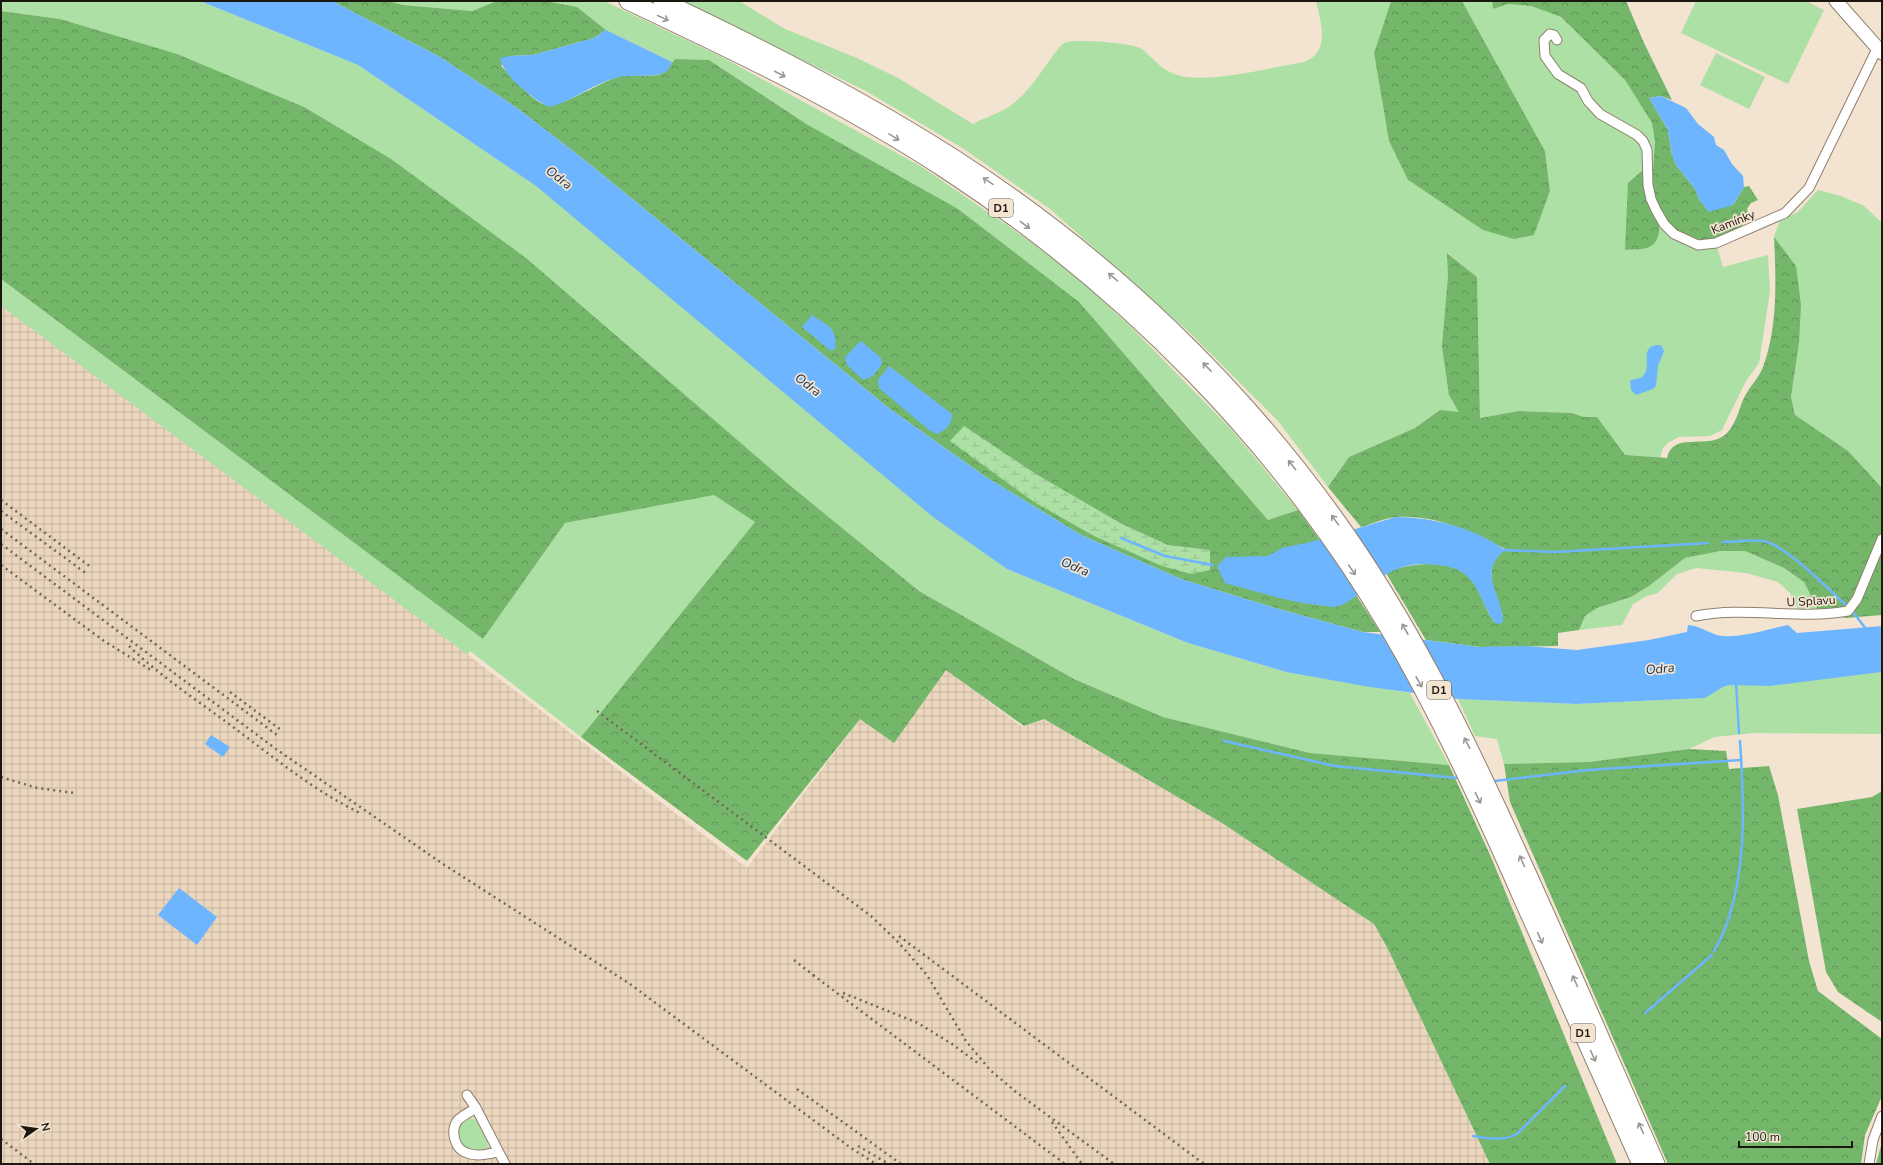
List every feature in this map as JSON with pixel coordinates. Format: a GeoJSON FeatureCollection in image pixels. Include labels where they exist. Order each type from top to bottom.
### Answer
{"type":"FeatureCollection","features":[{"type":"Feature","properties":{"kind":"highway","name":"D1"},"geometry":{"type":"LineString","coordinates":[[628,1],[799,84],[878,128],[946,169],[1009,214],[1065,256],[1109,293],[1160,340],[1201,381],[1311,500],[1369,570],[1429,672],[1471,752],[1641,1164]]}},
{"type":"Feature","properties":{"kind":"highway","name":"D1"},"geometry":{"type":"LineString","coordinates":[[662,1],[734,35],[881,114],[956,160],[1018,202],[1073,243],[1124,286],[1212,371],[1266,431],[1311,500]]}},
{"type":"Feature","properties":{"kind":"highway","name":"D1"},"geometry":{"type":"LineString","coordinates":[[1531,899],[1656,1164]]}},
{"type":"Feature","properties":{"kind":"street"},"geometry":{"type":"LineString","coordinates":[[1840,3],[1879,51]]}},
{"type":"Feature","properties":{"kind":"street","name":"Kamínky"},"geometry":{"type":"LineString","coordinates":[[1557,40],[1554,35],[1550,34],[1544,40],[1545,56],[1549,62],[1558,74],[1581,88],[1588,101],[1600,114],[1637,135],[1643,141],[1647,150],[1649,192],[1656,210],[1664,224],[1674,234],[1698,245],[1716,243],[1785,213],[1809,188],[1879,51]]}},
{"type":"Feature","properties":{"kind":"street","name":"U Splavu"},"geometry":{"type":"LineString","coordinates":[[1696,616],[1725,613],[1778,615],[1848,610],[1857,600],[1882,539]]}},
{"type":"Feature","properties":{"kind":"street"},"geometry":{"type":"LineString","coordinates":[[467,1095],[476,1108],[505,1164]]}},
{"type":"Feature","properties":{"kind":"street"},"geometry":{"type":"LineString","coordinates":[[476,1108],[463,1116],[456,1123],[454,1132],[456,1143],[462,1151],[469,1154],[498,1152]]}},
{"type":"Feature","properties":{"kind":"street"},"geometry":{"type":"LineString","coordinates":[[1869,1164],[1873,1140],[1882,1116]]}},
{"type":"Feature","properties":{"kind":"shaded area"},"geometry":{"type":"Polygon","coordinates":[[[1,305],[395,599],[747,868],[860,719],[894,743],[946,669],[1019,725],[1023,727],[1043,719],[1222,823],[1374,924],[1388,948],[1490,1164],[1,1164],[1,305]]]}},
{"type":"Feature","properties":{"kind":"green space"},"geometry":{"type":"Polygon","coordinates":[[[1,1],[200,1],[358,65],[536,186],[1007,569],[1188,643],[1286,672],[1410,693],[1449,765],[1310,753],[1163,717],[1074,679],[919,591],[786,482],[60,19],[1,11],[1,1]]]}},
{"type":"Feature","properties":{"kind":"green space"},"geometry":{"type":"Polygon","coordinates":[[[332,1],[388,1],[403,5],[472,11],[497,1],[546,1],[577,7],[606,30],[594,38],[533,55],[509,56],[501,66],[539,102],[544,104],[560,103],[618,77],[629,75],[652,76],[661,74],[675,59],[709,60],[808,125],[958,209],[1079,302],[1268,520],[1298,510],[1329,553],[1380,632],[1363,632],[1275,608],[1181,579],[1081,535],[986,477],[890,409],[582,158],[517,108],[440,57],[332,1]]]}},
{"type":"Feature","properties":{"kind":"green space"},"geometry":{"type":"Polygon","coordinates":[[[388,1],[497,1],[472,11],[403,5],[388,1]]]}},
{"type":"Feature","properties":{"kind":"green space"},"geometry":{"type":"Polygon","coordinates":[[[546,1],[604,1],[720,56],[922,167],[1030,241],[1080,280],[1130,326],[1231,429],[1298,510],[1268,520],[1156,390],[808,125],[709,60],[675,59],[672,62],[606,30],[577,7],[546,1]]]}},
{"type":"Feature","properties":{"kind":"green space"},"geometry":{"type":"Polygon","coordinates":[[[681,1],[739,1],[785,29],[857,58],[898,78],[973,124],[1007,108],[1014,103],[1035,81],[1060,46],[1067,42],[1093,41],[1135,46],[1143,50],[1155,62],[1171,73],[1186,77],[1199,78],[1229,76],[1304,62],[1312,57],[1318,51],[1322,36],[1322,27],[1316,1],[1391,1],[1374,53],[1389,141],[1408,180],[1483,230],[1534,235],[1550,191],[1545,151],[1462,1],[1492,1],[1493,9],[1508,4],[1531,6],[1561,17],[1625,80],[1652,123],[1655,142],[1652,184],[1716,243],[1723,267],[1768,255],[1770,291],[1759,363],[1746,381],[1722,430],[1710,436],[1679,437],[1669,442],[1663,448],[1660,458],[1624,455],[1597,417],[1584,417],[1572,413],[1519,411],[1480,418],[1477,277],[1448,253],[1448,276],[1459,413],[1440,410],[1415,428],[1349,457],[1328,487],[1278,421],[1190,333],[1050,209],[964,149],[866,91],[681,1]]]}},
{"type":"Feature","properties":{"kind":"green space"},"geometry":{"type":"Polygon","coordinates":[[[1391,1],[1462,1],[1545,151],[1550,191],[1534,235],[1514,239],[1483,230],[1408,180],[1389,141],[1374,53],[1391,1]]]}},
{"type":"Feature","properties":{"kind":"green space"},"geometry":{"type":"Polygon","coordinates":[[[1492,1],[1626,1],[1644,43],[1672,100],[1661,96],[1649,98],[1668,130],[1672,155],[1676,165],[1695,189],[1700,201],[1733,205],[1744,187],[1749,186],[1758,200],[1751,203],[1747,209],[1749,220],[1743,223],[1740,229],[1712,239],[1690,240],[1669,226],[1654,194],[1652,183],[1655,142],[1652,123],[1625,80],[1561,17],[1531,6],[1508,4],[1493,9],[1492,1]]]}},
{"type":"Feature","properties":{"kind":"green space"},"geometry":{"type":"Polygon","coordinates":[[[1696,1],[1806,1],[1824,10],[1788,84],[1681,33],[1696,1]]]}},
{"type":"Feature","properties":{"kind":"green space"},"geometry":{"type":"Polygon","coordinates":[[[1,11],[60,19],[177,54],[304,107],[391,159],[526,258],[786,482],[919,591],[1074,679],[1163,717],[1310,753],[1449,765],[1491,857],[1617,1164],[1490,1164],[1388,949],[1374,924],[1222,823],[1044,719],[1024,726],[946,670],[894,743],[860,719],[747,861],[581,737],[755,522],[714,495],[565,523],[483,639],[1,279],[1,11]]]}},
{"type":"Feature","properties":{"kind":"green space"},"geometry":{"type":"Polygon","coordinates":[[[1716,53],[1765,77],[1749,109],[1700,85],[1716,53]]]}},
{"type":"Feature","properties":{"kind":"green space"},"geometry":{"type":"Polygon","coordinates":[[[1644,169],[1658,212],[1659,234],[1655,243],[1647,248],[1625,250],[1628,183],[1644,169]]]}},
{"type":"Feature","properties":{"kind":"green space"},"geometry":{"type":"Polygon","coordinates":[[[1818,190],[1841,196],[1864,206],[1882,223],[1882,488],[1815,430],[1795,415],[1791,397],[1799,343],[1774,237],[1780,220],[1798,212],[1818,190]]]}},
{"type":"Feature","properties":{"kind":"green space"},"geometry":{"type":"Polygon","coordinates":[[[1774,237],[1796,266],[1801,305],[1799,343],[1791,397],[1795,415],[1848,451],[1882,488],[1882,615],[1846,618],[1818,610],[1804,582],[1784,568],[1745,551],[1720,551],[1685,558],[1649,586],[1631,597],[1597,608],[1585,616],[1579,630],[1558,633],[1558,646],[1480,647],[1426,640],[1386,573],[1405,567],[1428,564],[1451,567],[1461,571],[1473,582],[1495,623],[1503,616],[1493,587],[1492,572],[1496,558],[1505,549],[1480,536],[1439,521],[1425,518],[1397,517],[1361,527],[1328,487],[1349,457],[1415,428],[1440,410],[1459,412],[1449,395],[1442,346],[1448,276],[1447,253],[1477,277],[1480,418],[1519,411],[1572,413],[1584,417],[1597,417],[1625,455],[1667,458],[1670,450],[1676,445],[1682,443],[1715,440],[1726,434],[1736,419],[1746,394],[1757,379],[1763,367],[1768,352],[1774,319],[1774,237]]]}},
{"type":"Feature","properties":{"kind":"green space"},"geometry":{"type":"Polygon","coordinates":[[[1,279],[483,639],[565,523],[714,494],[755,522],[581,737],[470,651],[468,655],[1,306],[1,279]]]}},
{"type":"Feature","properties":{"kind":"green space"},"geometry":{"type":"Polygon","coordinates":[[[964,426],[1036,474],[1120,523],[1168,545],[1210,550],[1210,570],[1191,574],[1162,566],[1094,536],[1034,502],[950,441],[964,426]]]}},
{"type":"Feature","properties":{"kind":"green space"},"geometry":{"type":"Polygon","coordinates":[[[1720,551],[1745,551],[1784,568],[1804,582],[1818,610],[1798,609],[1790,593],[1778,582],[1746,573],[1696,568],[1677,574],[1658,593],[1647,596],[1633,604],[1622,625],[1579,630],[1585,616],[1597,608],[1631,597],[1649,586],[1685,558],[1720,551]]]}},
{"type":"Feature","properties":{"kind":"green space"},"geometry":{"type":"Polygon","coordinates":[[[1882,672],[1882,734],[1754,733],[1715,737],[1689,749],[1589,762],[1504,764],[1497,739],[1475,736],[1458,699],[1576,704],[1704,698],[1723,687],[1730,685],[1827,678],[1882,672]]]}},
{"type":"Feature","properties":{"kind":"green space"},"geometry":{"type":"Polygon","coordinates":[[[1689,749],[1726,751],[1729,769],[1769,766],[1778,795],[1809,961],[1818,991],[1882,1039],[1882,1096],[1865,1135],[1861,1164],[1668,1164],[1510,802],[1504,764],[1589,762],[1689,749]]]}},
{"type":"Feature","properties":{"kind":"green space"},"geometry":{"type":"Polygon","coordinates":[[[1882,791],[1882,1022],[1838,992],[1826,972],[1797,809],[1872,797],[1882,791]]]}},
{"type":"Feature","properties":{"kind":"green space"},"geometry":{"type":"Polygon","coordinates":[[[470,1118],[476,1121],[488,1143],[487,1148],[474,1150],[467,1148],[458,1139],[458,1132],[461,1123],[470,1118]]]}},
{"type":"Feature","properties":{"kind":"green space"},"geometry":{"type":"Polygon","coordinates":[[[1882,1142],[1882,1164],[1876,1164],[1882,1142]]]}},
{"type":"Feature","properties":{"kind":"water","name":"Odra"},"geometry":{"type":"Polygon","coordinates":[[[200,1],[332,1],[440,57],[517,108],[582,158],[890,409],[986,477],[1081,535],[1181,579],[1275,608],[1363,632],[1480,647],[1526,646],[1577,650],[1649,640],[1687,632],[1688,625],[1724,636],[1742,635],[1788,625],[1797,633],[1882,626],[1882,672],[1769,686],[1730,685],[1723,687],[1705,698],[1576,704],[1458,699],[1370,687],[1286,672],[1188,643],[1007,569],[933,517],[536,186],[358,65],[200,1]]]}},
{"type":"Feature","properties":{"kind":"water"},"geometry":{"type":"Polygon","coordinates":[[[606,30],[672,62],[668,70],[664,73],[658,74],[645,76],[625,76],[611,79],[549,107],[527,93],[502,65],[500,58],[533,55],[594,38],[606,30]]]}},
{"type":"Feature","properties":{"kind":"water"},"geometry":{"type":"Polygon","coordinates":[[[1661,96],[1686,108],[1698,124],[1714,137],[1716,145],[1724,150],[1732,164],[1743,176],[1744,187],[1733,205],[1709,212],[1700,201],[1695,189],[1676,165],[1672,155],[1668,130],[1649,98],[1661,96]]]}},
{"type":"Feature","properties":{"kind":"water"},"geometry":{"type":"Polygon","coordinates":[[[812,315],[831,328],[835,336],[835,349],[831,351],[802,327],[812,315]]]}},
{"type":"Feature","properties":{"kind":"water"},"geometry":{"type":"Polygon","coordinates":[[[861,341],[881,358],[882,364],[873,376],[863,380],[847,365],[845,357],[861,341]]]}},
{"type":"Feature","properties":{"kind":"water"},"geometry":{"type":"Polygon","coordinates":[[[1656,345],[1661,345],[1664,351],[1658,366],[1656,386],[1653,389],[1636,395],[1631,390],[1630,381],[1641,378],[1645,373],[1647,368],[1648,350],[1656,345]]]}},
{"type":"Feature","properties":{"kind":"water"},"geometry":{"type":"Polygon","coordinates":[[[889,366],[952,414],[950,424],[946,429],[937,434],[929,430],[879,388],[878,380],[889,366]]]}},
{"type":"Feature","properties":{"kind":"water"},"geometry":{"type":"Polygon","coordinates":[[[1396,517],[1424,519],[1453,525],[1493,542],[1505,550],[1492,567],[1493,584],[1502,612],[1503,622],[1500,624],[1495,623],[1476,587],[1464,573],[1457,569],[1445,566],[1415,564],[1405,566],[1378,579],[1348,602],[1334,607],[1270,596],[1225,583],[1217,566],[1226,557],[1268,556],[1282,548],[1311,542],[1396,517]]]}},
{"type":"Feature","properties":{"kind":"water"},"geometry":{"type":"Polygon","coordinates":[[[211,735],[230,747],[223,757],[205,744],[211,735]]]}},
{"type":"Feature","properties":{"kind":"water"},"geometry":{"type":"Polygon","coordinates":[[[179,888],[217,917],[197,945],[158,915],[179,888]]]}},
{"type":"Feature","properties":{"kind":"waterway"},"geometry":{"type":"LineString","coordinates":[[1121,538],[1165,556],[1213,565]]}},
{"type":"Feature","properties":{"kind":"waterway"},"geometry":{"type":"LineString","coordinates":[[1723,542],[1758,540],[1772,544],[1783,550],[1794,559],[1847,606]]}},
{"type":"Feature","properties":{"kind":"waterway"},"geometry":{"type":"LineString","coordinates":[[1502,550],[1555,552],[1708,543]]}},
{"type":"Feature","properties":{"kind":"waterway"},"geometry":{"type":"LineString","coordinates":[[1853,612],[1866,629]]}},
{"type":"Feature","properties":{"kind":"waterway"},"geometry":{"type":"LineString","coordinates":[[1736,682],[1739,733]]}},
{"type":"Feature","properties":{"kind":"waterway"},"geometry":{"type":"LineString","coordinates":[[1224,741],[1335,766],[1457,778]]}},
{"type":"Feature","properties":{"kind":"waterway"},"geometry":{"type":"LineString","coordinates":[[1714,951],[1728,920],[1734,898],[1741,854],[1743,809],[1740,741]]}},
{"type":"Feature","properties":{"kind":"waterway"},"geometry":{"type":"LineString","coordinates":[[1495,781],[1588,770],[1741,760]]}},
{"type":"Feature","properties":{"kind":"waterway"},"geometry":{"type":"LineString","coordinates":[[1645,1013],[1712,955]]}},
{"type":"Feature","properties":{"kind":"waterway"},"geometry":{"type":"LineString","coordinates":[[1473,1136],[1496,1139],[1506,1138],[1517,1134],[1565,1086]]}},
{"type":"Feature","properties":{"kind":"railway"},"geometry":{"type":"LineString","coordinates":[[1,500],[92,568]]}},
{"type":"Feature","properties":{"kind":"railway"},"geometry":{"type":"LineString","coordinates":[[1,511],[87,574]]}},
{"type":"Feature","properties":{"kind":"railway"},"geometry":{"type":"LineString","coordinates":[[1,529],[277,735]]}},
{"type":"Feature","properties":{"kind":"railway"},"geometry":{"type":"LineString","coordinates":[[1,544],[276,749],[443,864],[630,984],[851,1148],[876,1164]]}},
{"type":"Feature","properties":{"kind":"railway"},"geometry":{"type":"LineString","coordinates":[[1,565],[104,641],[151,670]]}},
{"type":"Feature","properties":{"kind":"railway"},"geometry":{"type":"LineString","coordinates":[[129,646],[165,677],[310,784],[362,814]]}},
{"type":"Feature","properties":{"kind":"railway"},"geometry":{"type":"LineString","coordinates":[[230,692],[281,730]]}},
{"type":"Feature","properties":{"kind":"railway"},"geometry":{"type":"LineString","coordinates":[[597,711],[871,916],[899,943],[927,975],[966,1041],[990,1070],[1016,1092],[1114,1164]]}},
{"type":"Feature","properties":{"kind":"railway"},"geometry":{"type":"LineString","coordinates":[[1,777],[37,788],[75,793]]}},
{"type":"Feature","properties":{"kind":"railway"},"geometry":{"type":"LineString","coordinates":[[899,936],[1204,1164]]}},
{"type":"Feature","properties":{"kind":"railway"},"geometry":{"type":"LineString","coordinates":[[794,960],[817,978]]}},
{"type":"Feature","properties":{"kind":"railway"},"geometry":{"type":"LineString","coordinates":[[813,975],[1065,1164]]}},
{"type":"Feature","properties":{"kind":"railway"},"geometry":{"type":"LineString","coordinates":[[843,993],[918,1023],[952,1044],[979,1064]]}},
{"type":"Feature","properties":{"kind":"railway"},"geometry":{"type":"LineString","coordinates":[[797,1089],[901,1164]]}},
{"type":"Feature","properties":{"kind":"railway"},"geometry":{"type":"LineString","coordinates":[[1052,1122],[1082,1164]]}},
{"type":"Feature","properties":{"kind":"railway"},"geometry":{"type":"LineString","coordinates":[[1,1139],[34,1164]]}},
{"type":"Feature","properties":{"kind":"railway"},"geometry":{"type":"LineString","coordinates":[[858,1146],[889,1164]]}}]}
